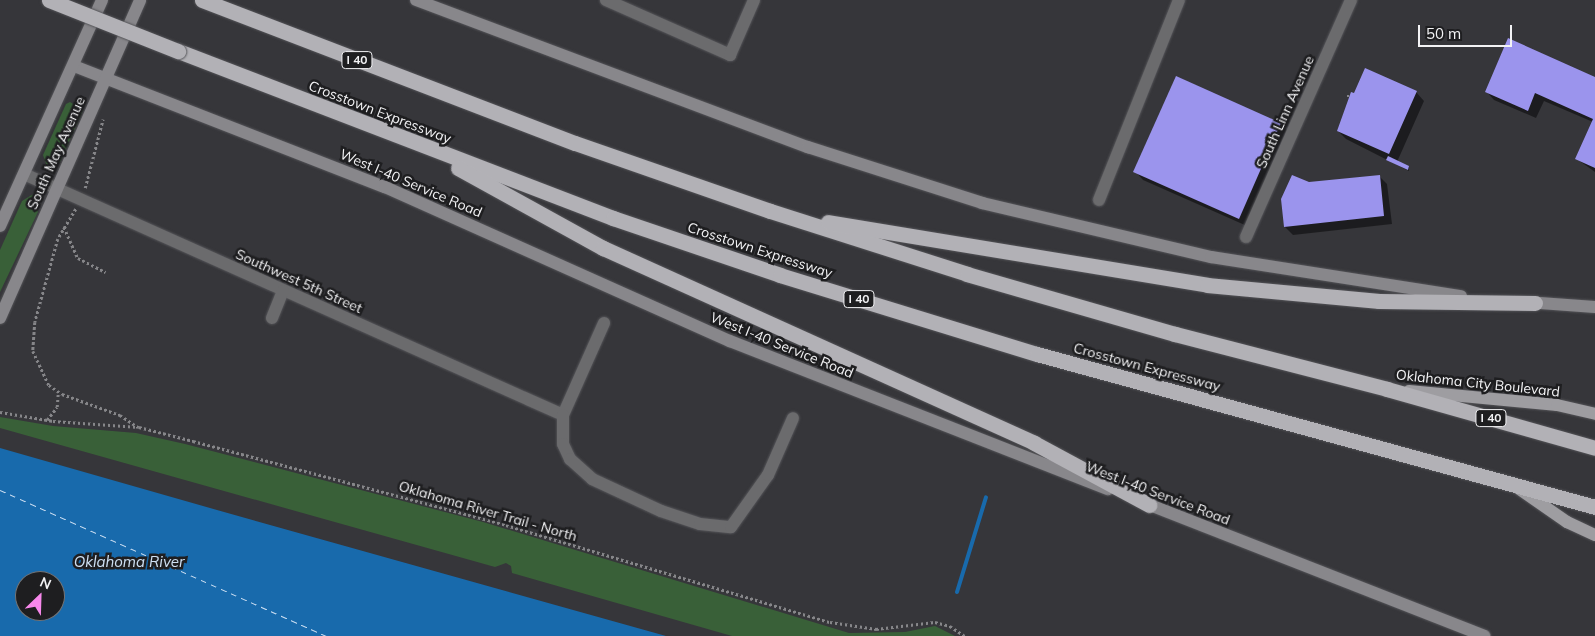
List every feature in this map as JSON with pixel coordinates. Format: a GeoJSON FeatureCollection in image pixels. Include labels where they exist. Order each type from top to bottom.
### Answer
{"type":"FeatureCollection","features":[{"type":"Feature","properties":{"kind":"highway","name":"Crosstown Expressway"},"geometry":{"type":"LineString","coordinates":[[49,0],[410,142],[613,218],[941,325],[1595,506]]}},
{"type":"Feature","properties":{"kind":"highway","name":"I 40"},"geometry":{"type":"LineString","coordinates":[[203,0],[575,143],[770,211],[966,274],[1175,334],[1387,389],[1595,448]]}},
{"type":"Feature","properties":{"kind":"highway"},"geometry":{"type":"LineString","coordinates":[[410,142],[603,248],[1034,443],[1149,505]]}},
{"type":"Feature","properties":{"kind":"highway"},"geometry":{"type":"LineString","coordinates":[[770,211],[1207,285],[1379,301],[1535,303]]}},
{"type":"Feature","properties":{"kind":"main road","name":"South May Avenue"},"geometry":{"type":"LineString","coordinates":[[0,226],[74,66],[102,0]]}},
{"type":"Feature","properties":{"kind":"main road","name":"South May Avenue"},"geometry":{"type":"LineString","coordinates":[[0,318],[140,0]]}},
{"type":"Feature","properties":{"kind":"main road"},"geometry":{"type":"LineString","coordinates":[[416,0],[808,147],[982,203],[1133,240],[1285,271],[1414,290],[1535,303],[1595,307]]}},
{"type":"Feature","properties":{"kind":"main road","name":"West I-40 Service Road"},"geometry":{"type":"LineString","coordinates":[[74,66],[385,187],[730,341],[1485,636]]}},
{"type":"Feature","properties":{"kind":"main road","name":"Oklahoma City Boulevard"},"geometry":{"type":"LineString","coordinates":[[1387,389],[1557,405],[1595,414]]}},
{"type":"Feature","properties":{"kind":"main road"},"geometry":{"type":"LineString","coordinates":[[1509,481],[1567,522],[1595,535]]}},
{"type":"Feature","properties":{"kind":"street"},"geometry":{"type":"LineString","coordinates":[[606,0],[730,55],[754,0]]}},
{"type":"Feature","properties":{"kind":"street"},"geometry":{"type":"LineString","coordinates":[[1099,200],[1179,0]]}},
{"type":"Feature","properties":{"kind":"street","name":"South Linn Avenue"},"geometry":{"type":"LineString","coordinates":[[1246,237],[1351,0]]}},
{"type":"Feature","properties":{"kind":"street","name":"Southwest 5th Street"},"geometry":{"type":"LineString","coordinates":[[24,174],[563,414]]}},
{"type":"Feature","properties":{"kind":"street"},"geometry":{"type":"LineString","coordinates":[[272,318],[284,291]]}},
{"type":"Feature","properties":{"kind":"street"},"geometry":{"type":"LineString","coordinates":[[604,323],[563,414],[563,444],[570,459],[592,479],[661,511],[700,524],[731,527],[768,475],[793,418]]}},
{"type":"Feature","properties":{"kind":"path"},"geometry":{"type":"LineString","coordinates":[[87,184],[93,167],[97,133],[106,112]]}},
{"type":"Feature","properties":{"kind":"path"},"geometry":{"type":"LineString","coordinates":[[74,214],[64,227],[35,322],[33,351],[49,384],[58,391],[120,415],[139,427]]}},
{"type":"Feature","properties":{"kind":"path"},"geometry":{"type":"LineString","coordinates":[[64,227],[78,258],[106,272]]}},
{"type":"Feature","properties":{"kind":"path"},"geometry":{"type":"LineString","coordinates":[[46,420],[57,407],[58,391]]}},
{"type":"Feature","properties":{"kind":"path","name":"Oklahoma River Trail - North"},"geometry":{"type":"LineString","coordinates":[[0,412],[46,420],[139,427],[506,525],[830,622],[876,629],[935,622],[950,626],[965,636]]}},
{"type":"Feature","properties":{"kind":"green space"},"geometry":{"type":"Polygon","coordinates":[[[70,102],[83,110],[60,162],[48,169],[43,155],[66,104],[70,102]]]}},
{"type":"Feature","properties":{"kind":"green space"},"geometry":{"type":"Polygon","coordinates":[[[35,193],[38,212],[0,292],[0,250],[22,201],[35,193]]]}},
{"type":"Feature","properties":{"kind":"green space"},"geometry":{"type":"Polygon","coordinates":[[[0,417],[53,426],[136,433],[185,444],[483,522],[849,633],[905,632],[935,626],[955,636],[732,636],[512,573],[511,566],[506,563],[495,567],[0,428],[0,417]]]}},
{"type":"Feature","properties":{"kind":"water","name":"Oklahoma River"},"geometry":{"type":"Polygon","coordinates":[[[0,448],[217,510],[666,636],[0,636],[0,448]]]}},
{"type":"Feature","properties":{"kind":"building"},"geometry":{"type":"Polygon","coordinates":[[[1508,38],[1595,77],[1595,168],[1575,159],[1593,119],[1535,93],[1528,111],[1485,92],[1508,38]]]}},
{"type":"Feature","properties":{"kind":"building"},"geometry":{"type":"Polygon","coordinates":[[[1365,68],[1417,91],[1389,154],[1337,131],[1351,92],[1354,93],[1365,68]]]}},
{"type":"Feature","properties":{"kind":"building"},"geometry":{"type":"Polygon","coordinates":[[[1176,76],[1281,123],[1239,219],[1133,172],[1176,76]]]}},
{"type":"Feature","properties":{"kind":"building"},"geometry":{"type":"Polygon","coordinates":[[[1388,156],[1409,166],[1408,170],[1386,160],[1388,156]]]}},
{"type":"Feature","properties":{"kind":"building"},"geometry":{"type":"Polygon","coordinates":[[[1292,175],[1309,182],[1380,175],[1384,216],[1284,227],[1281,199],[1292,175]]]}},
{"type":"Feature","properties":{"kind":"waterway"},"geometry":{"type":"LineString","coordinates":[[957,592],[986,497]]}},
{"type":"Feature","properties":{"kind":"ferry route"},"geometry":{"type":"LineString","coordinates":[[0,490],[327,636]]}}]}
